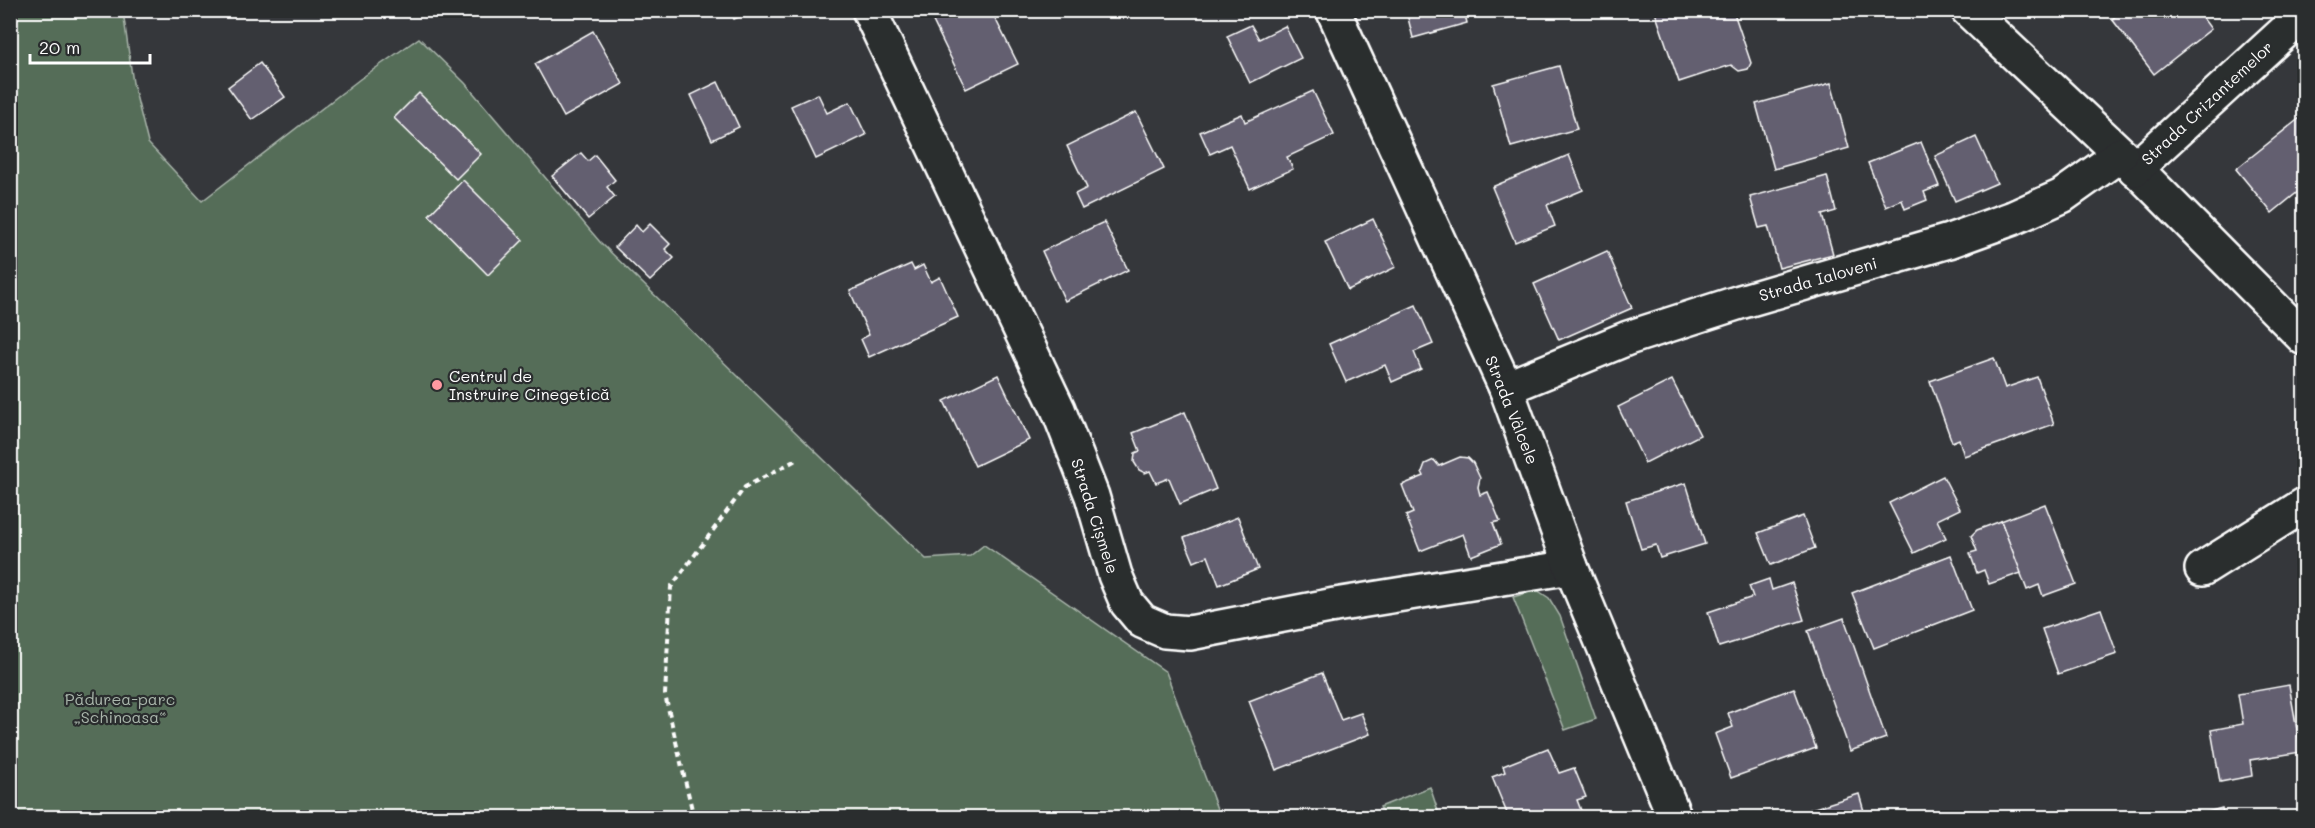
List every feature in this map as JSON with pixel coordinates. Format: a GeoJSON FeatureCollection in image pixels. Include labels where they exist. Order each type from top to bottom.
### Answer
{"type":"FeatureCollection","features":[{"type":"Feature","properties":{"kind":"street","name":"Strada Cișmele"},"geometry":{"type":"LineString","coordinates":[[869,10],[1058,409],[1092,496],[1115,575],[1127,603],[1142,621],[1165,631],[1190,633],[1335,605],[1571,567]]}},
{"type":"Feature","properties":{"kind":"street","name":"Strada Vâlcele"},"geometry":{"type":"LineString","coordinates":[[1333,10],[1506,388],[1571,567],[1676,818]]}},
{"type":"Feature","properties":{"kind":"street"},"geometry":{"type":"LineString","coordinates":[[1968,10],[2128,162],[2304,338]]}},
{"type":"Feature","properties":{"kind":"street","name":"Strada Crizantemelor"},"geometry":{"type":"LineString","coordinates":[[2128,162],[2304,14]]}},
{"type":"Feature","properties":{"kind":"street","name":"Strada Ialoveni"},"geometry":{"type":"LineString","coordinates":[[1506,388],[1628,338],[1740,302],[1949,241],[2013,218],[2128,162]]}},
{"type":"Feature","properties":{"kind":"street"},"geometry":{"type":"LineString","coordinates":[[2202,569],[2304,504]]}},
{"type":"Feature","properties":{"kind":"path"},"geometry":{"type":"LineString","coordinates":[[694,818],[665,694],[671,587],[745,487],[798,459]]}},
{"type":"Feature","properties":{"kind":"green space","name":"Centrul de Instruire Cinegetică"},"geometry":{"type":"Polygon","coordinates":[[[10,11],[123,11],[133,83],[148,143],[202,201],[360,79],[419,38],[465,83],[600,242],[926,559],[970,556],[984,545],[1166,672],[1220,817],[11,817],[10,11]]]}},
{"type":"Feature","properties":{"kind":"green space"},"geometry":{"type":"Polygon","coordinates":[[[1537,590],[1549,598],[1560,616],[1596,719],[1565,730],[1513,597],[1537,590]]]}},
{"type":"Feature","properties":{"kind":"green space"},"geometry":{"type":"Polygon","coordinates":[[[1430,787],[1440,817],[1384,817],[1380,807],[1430,787]]]}},
{"type":"Feature","properties":{"kind":"building"},"geometry":{"type":"Polygon","coordinates":[[[730,10],[755,10],[734,19],[730,10]]]}},
{"type":"Feature","properties":{"kind":"building"},"geometry":{"type":"Polygon","coordinates":[[[939,10],[995,10],[992,12],[1018,64],[966,89],[930,15],[939,10]]]}},
{"type":"Feature","properties":{"kind":"building"},"geometry":{"type":"Polygon","coordinates":[[[1406,10],[1464,10],[1467,23],[1413,38],[1406,10]]]}},
{"type":"Feature","properties":{"kind":"building"},"geometry":{"type":"Polygon","coordinates":[[[1658,10],[1733,10],[1751,63],[1748,69],[1739,71],[1731,65],[1679,82],[1655,12],[1658,10]]]}},
{"type":"Feature","properties":{"kind":"building"},"geometry":{"type":"Polygon","coordinates":[[[2123,10],[2197,10],[2211,29],[2154,74],[2112,19],[2123,10]]]}},
{"type":"Feature","properties":{"kind":"building"},"geometry":{"type":"Polygon","coordinates":[[[1251,25],[1259,39],[1285,26],[1301,58],[1250,83],[1227,36],[1251,25]]]}},
{"type":"Feature","properties":{"kind":"building"},"geometry":{"type":"Polygon","coordinates":[[[593,31],[623,84],[564,117],[535,64],[593,31]]]}},
{"type":"Feature","properties":{"kind":"building"},"geometry":{"type":"Polygon","coordinates":[[[260,63],[285,97],[252,120],[228,87],[260,63]]]}},
{"type":"Feature","properties":{"kind":"building"},"geometry":{"type":"Polygon","coordinates":[[[1559,66],[1577,129],[1511,147],[1493,84],[1559,66]]]}},
{"type":"Feature","properties":{"kind":"building"},"geometry":{"type":"Polygon","coordinates":[[[718,82],[739,127],[712,140],[691,95],[718,82]]]}},
{"type":"Feature","properties":{"kind":"building"},"geometry":{"type":"Polygon","coordinates":[[[1831,83],[1849,148],[1774,169],[1756,104],[1831,83]]]}},
{"type":"Feature","properties":{"kind":"building"},"geometry":{"type":"Polygon","coordinates":[[[1313,91],[1334,135],[1287,157],[1293,169],[1250,189],[1230,145],[1210,154],[1200,132],[1242,114],[1245,122],[1313,91]]]}},
{"type":"Feature","properties":{"kind":"building"},"geometry":{"type":"Polygon","coordinates":[[[419,93],[481,154],[456,179],[394,118],[419,93]]]}},
{"type":"Feature","properties":{"kind":"building"},"geometry":{"type":"Polygon","coordinates":[[[818,94],[827,113],[850,102],[866,135],[816,159],[791,106],[818,94]]]}},
{"type":"Feature","properties":{"kind":"building"},"geometry":{"type":"Polygon","coordinates":[[[1136,112],[1164,169],[1082,209],[1075,194],[1087,188],[1067,146],[1136,112]]]}},
{"type":"Feature","properties":{"kind":"building"},"geometry":{"type":"Polygon","coordinates":[[[2301,117],[2304,122],[2304,187],[2272,213],[2236,169],[2301,117]]]}},
{"type":"Feature","properties":{"kind":"building"},"geometry":{"type":"Polygon","coordinates":[[[1976,137],[1997,183],[1955,201],[1935,156],[1976,137]]]}},
{"type":"Feature","properties":{"kind":"building"},"geometry":{"type":"Polygon","coordinates":[[[1921,142],[1939,186],[1924,192],[1927,200],[1905,209],[1902,200],[1886,207],[1868,163],[1921,142]]]}},
{"type":"Feature","properties":{"kind":"building"},"geometry":{"type":"Polygon","coordinates":[[[581,153],[588,161],[595,155],[615,180],[607,187],[615,197],[588,219],[552,176],[581,153]]]}},
{"type":"Feature","properties":{"kind":"building"},"geometry":{"type":"Polygon","coordinates":[[[1569,155],[1583,190],[1547,205],[1555,226],[1515,242],[1492,187],[1569,155]]]}},
{"type":"Feature","properties":{"kind":"building"},"geometry":{"type":"Polygon","coordinates":[[[1827,176],[1836,211],[1822,215],[1833,254],[1779,268],[1768,226],[1759,228],[1750,197],[1827,176]]]}},
{"type":"Feature","properties":{"kind":"building"},"geometry":{"type":"Polygon","coordinates":[[[463,180],[523,240],[488,275],[429,215],[463,180]]]}},
{"type":"Feature","properties":{"kind":"building"},"geometry":{"type":"Polygon","coordinates":[[[1373,219],[1396,267],[1348,290],[1325,242],[1373,219]]]}},
{"type":"Feature","properties":{"kind":"building"},"geometry":{"type":"Polygon","coordinates":[[[1104,222],[1128,270],[1065,301],[1042,251],[1104,222]]]}},
{"type":"Feature","properties":{"kind":"building"},"geometry":{"type":"Polygon","coordinates":[[[650,224],[670,244],[665,249],[674,258],[650,281],[615,247],[636,225],[642,232],[650,224]]]}},
{"type":"Feature","properties":{"kind":"building"},"geometry":{"type":"Polygon","coordinates":[[[1607,251],[1632,308],[1559,340],[1534,284],[1607,251]]]}},
{"type":"Feature","properties":{"kind":"building"},"geometry":{"type":"Polygon","coordinates":[[[911,264],[914,270],[923,265],[931,282],[940,277],[958,317],[869,357],[861,339],[869,335],[850,291],[911,264]]]}},
{"type":"Feature","properties":{"kind":"building"},"geometry":{"type":"Polygon","coordinates":[[[1416,305],[1433,344],[1414,352],[1421,369],[1392,382],[1385,365],[1346,382],[1329,344],[1416,305]]]}},
{"type":"Feature","properties":{"kind":"building"},"geometry":{"type":"Polygon","coordinates":[[[1994,358],[2005,388],[2037,377],[2054,424],[1964,456],[1959,439],[1952,442],[1930,381],[1994,358]]]}},
{"type":"Feature","properties":{"kind":"building"},"geometry":{"type":"Polygon","coordinates":[[[998,375],[1029,440],[975,466],[944,401],[998,375]]]}},
{"type":"Feature","properties":{"kind":"building"},"geometry":{"type":"Polygon","coordinates":[[[1672,380],[1700,435],[1645,463],[1618,407],[1672,380]]]}},
{"type":"Feature","properties":{"kind":"building"},"geometry":{"type":"Polygon","coordinates":[[[1185,412],[1216,489],[1180,504],[1169,478],[1156,483],[1150,471],[1145,473],[1139,470],[1134,462],[1135,453],[1140,451],[1133,433],[1185,412]]]}},
{"type":"Feature","properties":{"kind":"building"},"geometry":{"type":"Polygon","coordinates":[[[1460,457],[1468,458],[1473,463],[1480,478],[1478,487],[1480,495],[1488,492],[1500,521],[1493,523],[1501,544],[1471,556],[1463,534],[1420,551],[1406,516],[1413,513],[1402,485],[1424,476],[1422,472],[1425,464],[1434,460],[1439,466],[1460,457]]]}},
{"type":"Feature","properties":{"kind":"building"},"geometry":{"type":"Polygon","coordinates":[[[1943,476],[1960,509],[1937,520],[1946,538],[1914,553],[1889,503],[1943,476]]]}},
{"type":"Feature","properties":{"kind":"building"},"geometry":{"type":"Polygon","coordinates":[[[1686,483],[1705,544],[1660,558],[1656,545],[1641,549],[1626,501],[1686,483]]]}},
{"type":"Feature","properties":{"kind":"building"},"geometry":{"type":"Polygon","coordinates":[[[2045,504],[2076,584],[2043,596],[2039,585],[2027,590],[2001,521],[2045,504]]]}},
{"type":"Feature","properties":{"kind":"building"},"geometry":{"type":"Polygon","coordinates":[[[1803,516],[1815,548],[1771,565],[1758,533],[1803,516]]]}},
{"type":"Feature","properties":{"kind":"building"},"geometry":{"type":"Polygon","coordinates":[[[1238,517],[1258,569],[1219,585],[1208,556],[1194,562],[1184,538],[1238,517]]]}},
{"type":"Feature","properties":{"kind":"building"},"geometry":{"type":"Polygon","coordinates":[[[2001,521],[2021,573],[1989,584],[1984,570],[1977,573],[1970,553],[1977,551],[1971,536],[1977,530],[2001,521]]]}},
{"type":"Feature","properties":{"kind":"building"},"geometry":{"type":"Polygon","coordinates":[[[1951,555],[1972,610],[1874,648],[1852,593],[1951,555]]]}},
{"type":"Feature","properties":{"kind":"building"},"geometry":{"type":"Polygon","coordinates":[[[1769,579],[1772,590],[1792,583],[1804,620],[1719,647],[1708,612],[1753,597],[1749,586],[1769,579]]]}},
{"type":"Feature","properties":{"kind":"building"},"geometry":{"type":"Polygon","coordinates":[[[2101,609],[2117,654],[2058,674],[2042,629],[2101,609]]]}},
{"type":"Feature","properties":{"kind":"building"},"geometry":{"type":"Polygon","coordinates":[[[1844,618],[1886,738],[1850,751],[1808,631],[1844,618]]]}},
{"type":"Feature","properties":{"kind":"building"},"geometry":{"type":"Polygon","coordinates":[[[1322,673],[1341,720],[1361,713],[1370,734],[1276,770],[1249,701],[1322,673]]]}},
{"type":"Feature","properties":{"kind":"building"},"geometry":{"type":"Polygon","coordinates":[[[2289,685],[2301,752],[2250,760],[2252,776],[2220,782],[2211,730],[2243,724],[2238,694],[2289,685]]]}},
{"type":"Feature","properties":{"kind":"building"},"geometry":{"type":"Polygon","coordinates":[[[1794,688],[1816,748],[1731,778],[1715,734],[1733,727],[1728,713],[1794,688]]]}},
{"type":"Feature","properties":{"kind":"building"},"geometry":{"type":"Polygon","coordinates":[[[1548,748],[1559,773],[1574,768],[1586,797],[1577,800],[1584,818],[1509,818],[1492,777],[1505,772],[1503,766],[1548,748]]]}},
{"type":"Feature","properties":{"kind":"building"},"geometry":{"type":"Polygon","coordinates":[[[1859,794],[1866,818],[1807,818],[1805,811],[1859,794]]]}},
{"type":"Feature","properties":{"kind":"building"},"geometry":{"type":"Polygon","coordinates":[[[2222,808],[2224,818],[2187,818],[2222,808]]]}},
{"type":"Feature","properties":{"kind":"building"},"geometry":{"type":"Polygon","coordinates":[[[2148,810],[2150,818],[2121,818],[2148,810]]]}},
{"type":"Feature","properties":{"kind":"place","name":"Centrul de Instruire Cinegetică"},"geometry":{"type":"Point","coordinates":[437,385]}},
{"type":"Feature","properties":{"kind":"park label","name":"Pădurea-parc „Schinoasa“"},"geometry":{"type":"Point","coordinates":[120,708]}}]}
